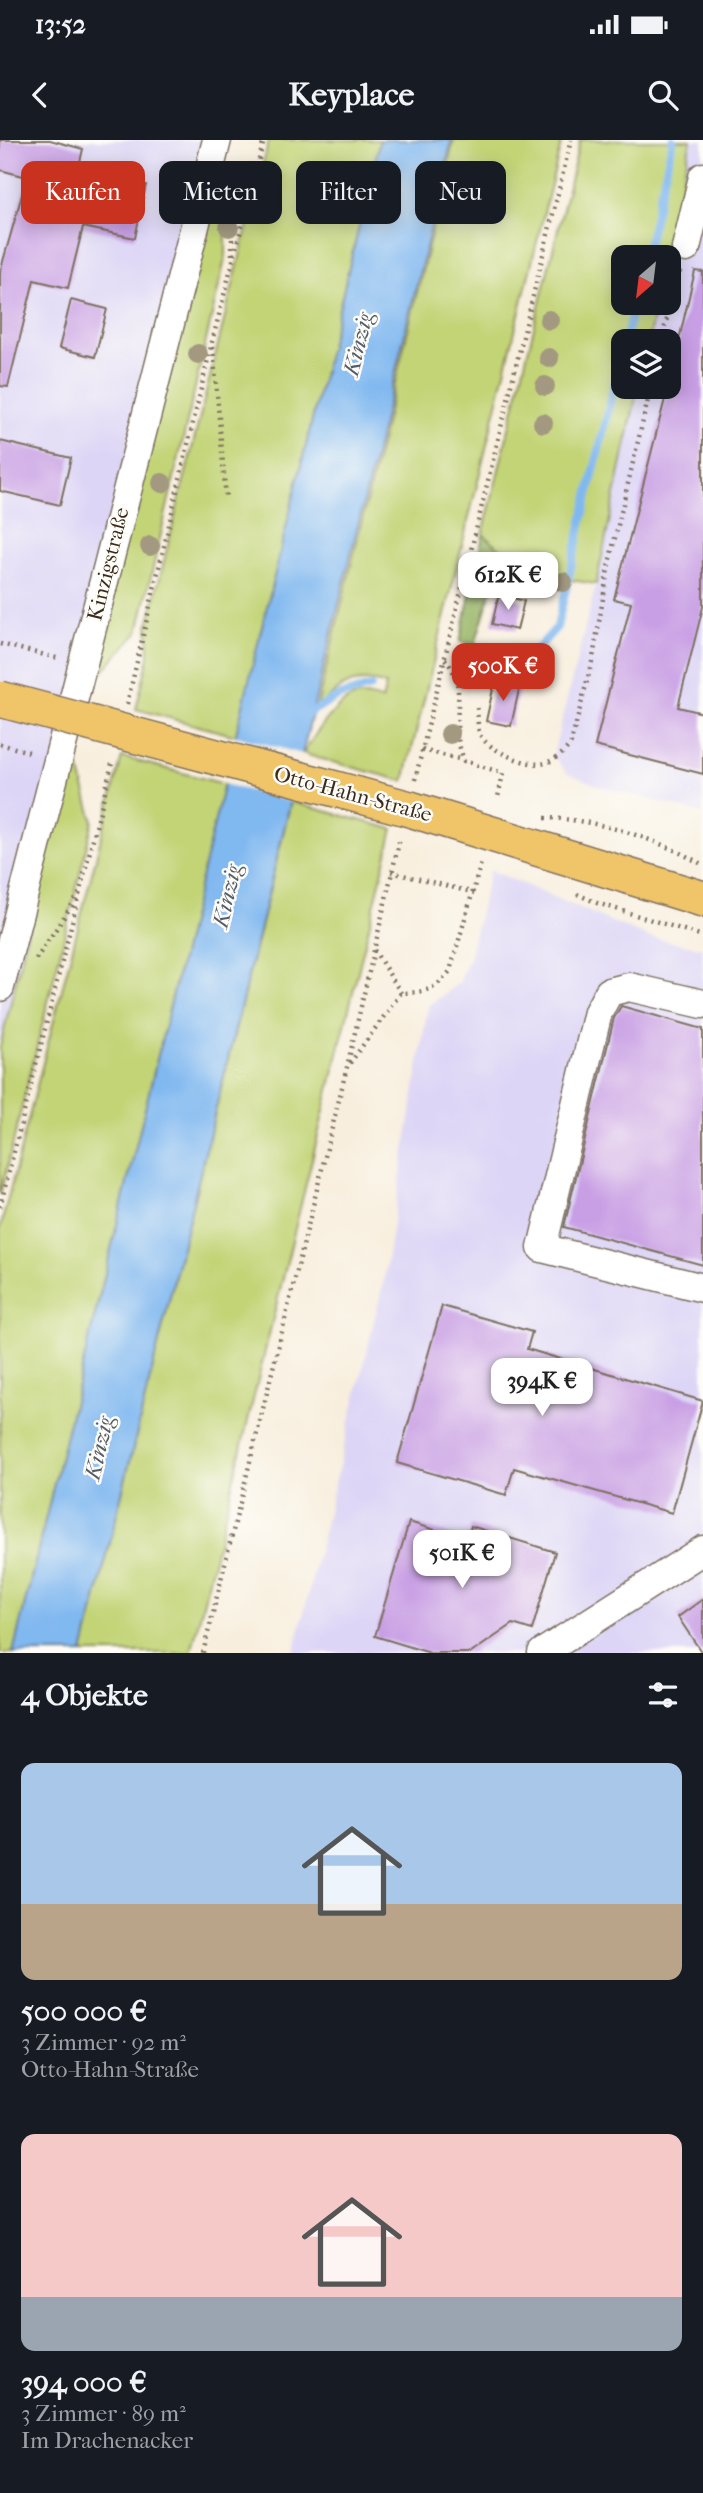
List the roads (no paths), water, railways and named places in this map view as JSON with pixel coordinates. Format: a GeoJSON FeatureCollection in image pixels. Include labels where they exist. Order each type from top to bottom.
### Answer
{"type":"FeatureCollection","features":[{"type":"Feature","properties":{"kind":"main road","name":"Otto-Hahn-Straße"},"geometry":{"type":"LineString","coordinates":[[0,699],[410,805],[703,899]]}},
{"type":"Feature","properties":{"kind":"street","name":"Kinzigstraße"},"geometry":{"type":"LineString","coordinates":[[0,987],[83,664],[210,142]]}},
{"type":"Feature","properties":{"kind":"street"},"geometry":{"type":"LineString","coordinates":[[686,248],[703,177]]}},
{"type":"Feature","properties":{"kind":"street"},"geometry":{"type":"LineString","coordinates":[[703,1004],[629,987],[609,992],[598,1012],[542,1248],[703,1288]]}},
{"type":"Feature","properties":{"kind":"street"},"geometry":{"type":"LineString","coordinates":[[542,1653],[703,1550]]}},
{"type":"Feature","properties":{"kind":"water","name":"Kinzig"},"geometry":{"type":"Polygon","coordinates":[[[380,140],[452,140],[447,161],[415,161],[415,224],[432,224],[83,1653],[13,1653],[360,224],[401,224],[401,161],[375,161],[380,140]]]}},
{"type":"Feature","properties":{"kind":"waterway"},"geometry":{"type":"LineString","coordinates":[[648,245],[673,140]]}},
{"type":"Feature","properties":{"kind":"waterway"},"geometry":{"type":"LineString","coordinates":[[628,329],[631,315]]}},
{"type":"Feature","properties":{"kind":"waterway"},"geometry":{"type":"LineString","coordinates":[[521,667],[557,627],[611,399]]}},
{"type":"Feature","properties":{"kind":"waterway"},"geometry":{"type":"LineString","coordinates":[[304,716],[339,696],[371,687]]}}]}
